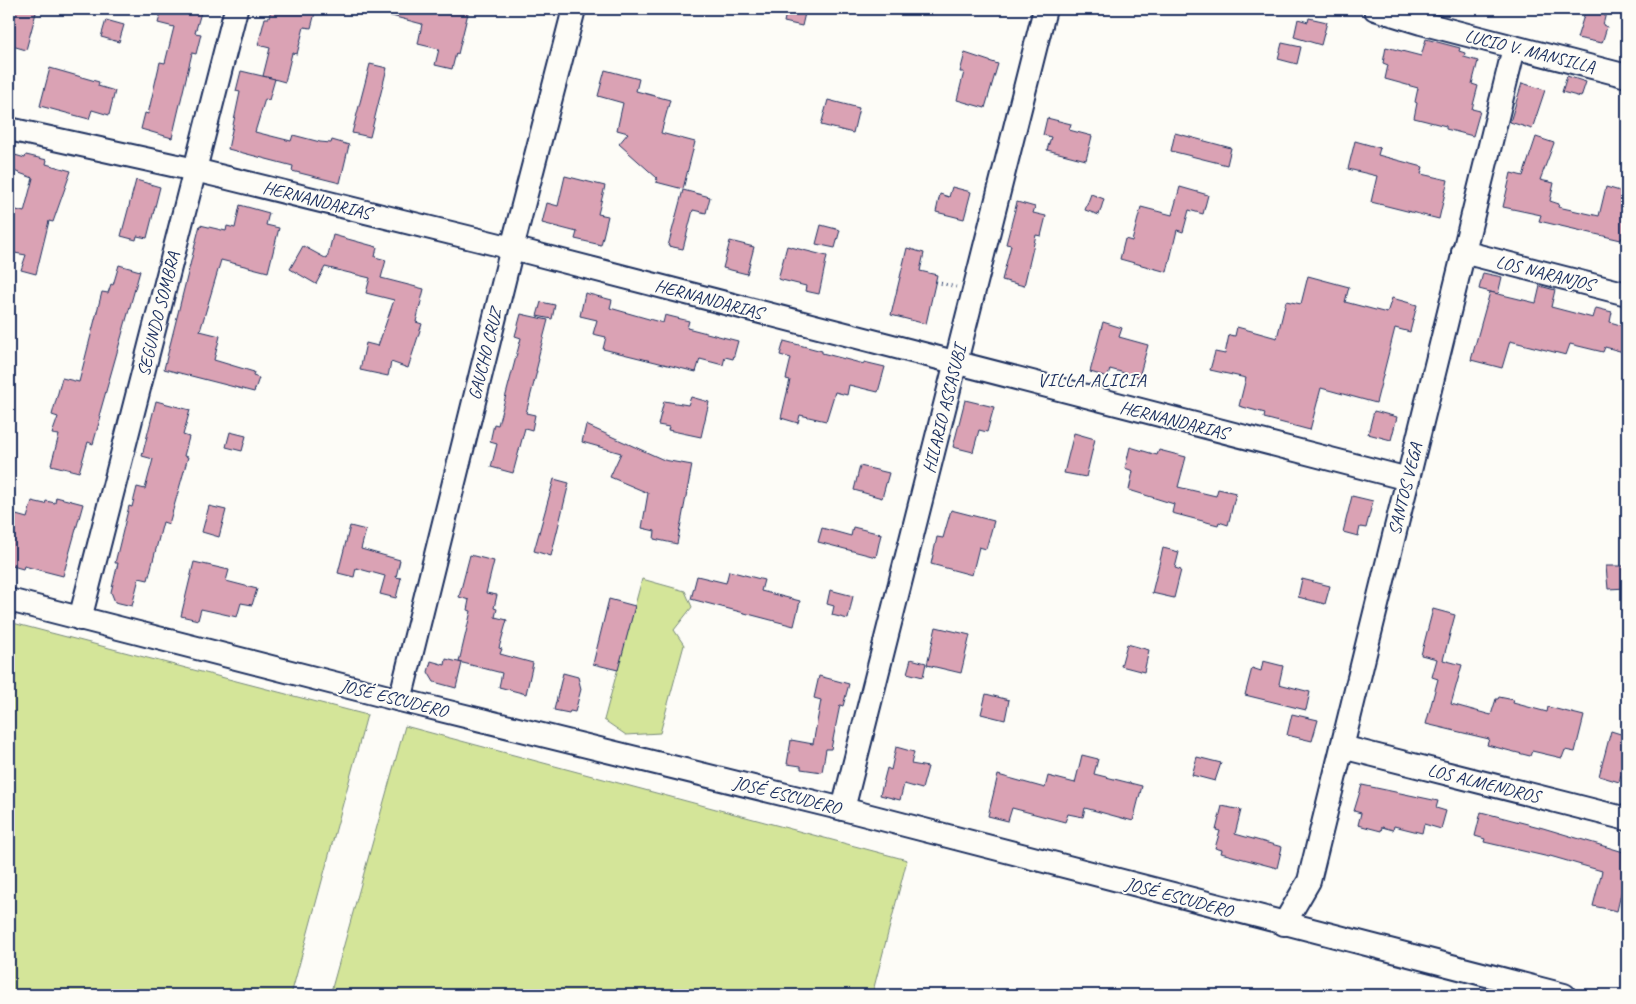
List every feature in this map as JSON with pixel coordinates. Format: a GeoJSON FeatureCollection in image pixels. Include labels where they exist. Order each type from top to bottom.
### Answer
{"type":"FeatureCollection","features":[{"type":"Feature","properties":{"kind":"street","name":"SEGUNDO SOMBRA"},"geometry":{"type":"LineString","coordinates":[[80,619],[236,9]]}},
{"type":"Feature","properties":{"kind":"street","name":"GAUCHO CRUZ"},"geometry":{"type":"LineString","coordinates":[[400,700],[512,248],[574,9]]}},
{"type":"Feature","properties":{"kind":"street","name":"HILARIO ASCASUBI"},"geometry":{"type":"LineString","coordinates":[[843,809],[1044,9]]}},
{"type":"Feature","properties":{"kind":"street","name":"LUCIO V. MANSILLA"},"geometry":{"type":"LineString","coordinates":[[1375,9],[1514,48],[1627,76]]}},
{"type":"Feature","properties":{"kind":"street","name":"SANTOS VEGA"},"geometry":{"type":"LineString","coordinates":[[1284,924],[1309,881],[1514,48]]}},
{"type":"Feature","properties":{"kind":"street","name":"HERNANDARIAS"},"geometry":{"type":"LineString","coordinates":[[9,129],[195,170],[512,248],[955,364],[1408,479]]}},
{"type":"Feature","properties":{"kind":"street","name":"LOS NARANJOS"},"geometry":{"type":"LineString","coordinates":[[1463,252],[1627,294]]}},
{"type":"Feature","properties":{"kind":"street","name":"JOSÉ ESCUDERO"},"geometry":{"type":"LineString","coordinates":[[9,600],[400,700],[843,809],[1564,995]]}},
{"type":"Feature","properties":{"kind":"street","name":"LOS ALMENDROS"},"geometry":{"type":"LineString","coordinates":[[1342,747],[1627,819]]}},
{"type":"Feature","properties":{"kind":"green space"},"geometry":{"type":"Polygon","coordinates":[[[642,579],[685,591],[692,607],[674,630],[684,645],[660,733],[626,735],[604,720],[642,579]]]}},
{"type":"Feature","properties":{"kind":"green space"},"geometry":{"type":"Polygon","coordinates":[[[9,622],[367,715],[291,995],[9,995],[9,622]]]}},
{"type":"Feature","properties":{"kind":"green space"},"geometry":{"type":"Polygon","coordinates":[[[405,726],[907,860],[872,995],[330,995],[405,726]]]}},
{"type":"Feature","properties":{"kind":"building"},"geometry":{"type":"Polygon","coordinates":[[[9,9],[37,9],[26,50],[9,45],[9,9]]]}},
{"type":"Feature","properties":{"kind":"building"},"geometry":{"type":"Polygon","coordinates":[[[162,9],[202,9],[195,33],[201,34],[196,54],[192,53],[172,138],[141,129],[145,113],[148,114],[160,62],[165,63],[174,27],[158,23],[162,9]]]}},
{"type":"Feature","properties":{"kind":"building"},"geometry":{"type":"Polygon","coordinates":[[[271,9],[316,9],[311,28],[304,27],[297,54],[292,53],[285,82],[263,76],[270,48],[258,45],[265,18],[269,18],[271,9]]]}},
{"type":"Feature","properties":{"kind":"building"},"geometry":{"type":"Polygon","coordinates":[[[385,9],[469,9],[458,54],[456,53],[452,69],[435,65],[439,49],[418,44],[422,24],[384,14],[385,9]]]}},
{"type":"Feature","properties":{"kind":"building"},"geometry":{"type":"Polygon","coordinates":[[[787,9],[806,9],[802,26],[784,22],[787,9]]]}},
{"type":"Feature","properties":{"kind":"building"},"geometry":{"type":"Polygon","coordinates":[[[1586,9],[1607,9],[1603,25],[1607,27],[1602,43],[1577,38],[1586,9]]]}},
{"type":"Feature","properties":{"kind":"building"},"geometry":{"type":"Polygon","coordinates":[[[1309,18],[1327,22],[1321,45],[1294,37],[1298,19],[1308,22],[1309,18]]]}},
{"type":"Feature","properties":{"kind":"building"},"geometry":{"type":"Polygon","coordinates":[[[106,20],[124,25],[119,42],[101,37],[106,20]]]}},
{"type":"Feature","properties":{"kind":"building"},"geometry":{"type":"Polygon","coordinates":[[[1426,39],[1460,48],[1459,51],[1465,53],[1464,57],[1478,61],[1472,84],[1478,86],[1472,109],[1480,111],[1473,136],[1446,129],[1446,126],[1414,118],[1418,88],[1385,79],[1388,65],[1383,63],[1386,47],[1421,56],[1426,39]]]}},
{"type":"Feature","properties":{"kind":"building"},"geometry":{"type":"Polygon","coordinates":[[[1282,43],[1301,47],[1297,64],[1278,59],[1282,43]]]}},
{"type":"Feature","properties":{"kind":"building"},"geometry":{"type":"Polygon","coordinates":[[[965,53],[998,64],[985,108],[957,100],[964,72],[960,72],[965,53]]]}},
{"type":"Feature","properties":{"kind":"building"},"geometry":{"type":"Polygon","coordinates":[[[370,64],[387,68],[370,137],[352,133],[370,64]]]}},
{"type":"Feature","properties":{"kind":"building"},"geometry":{"type":"Polygon","coordinates":[[[50,68],[99,82],[98,86],[115,91],[109,115],[92,110],[89,119],[40,106],[50,68]]]}},
{"type":"Feature","properties":{"kind":"building"},"geometry":{"type":"Polygon","coordinates":[[[605,70],[639,79],[636,91],[670,100],[661,133],[695,142],[683,189],[656,182],[657,178],[619,144],[628,133],[617,130],[623,103],[598,96],[605,70]]]}},
{"type":"Feature","properties":{"kind":"building"},"geometry":{"type":"Polygon","coordinates":[[[241,71],[275,79],[269,100],[265,99],[255,132],[291,141],[293,135],[320,142],[331,143],[332,140],[349,145],[340,183],[292,171],[293,166],[228,149],[240,92],[236,91],[241,71]]]}},
{"type":"Feature","properties":{"kind":"building"},"geometry":{"type":"Polygon","coordinates":[[[1567,76],[1586,82],[1581,97],[1562,92],[1567,76]]]}},
{"type":"Feature","properties":{"kind":"building"},"geometry":{"type":"Polygon","coordinates":[[[1522,83],[1545,90],[1532,129],[1510,122],[1522,83]]]}},
{"type":"Feature","properties":{"kind":"building"},"geometry":{"type":"Polygon","coordinates":[[[828,100],[859,108],[853,133],[821,125],[828,100]]]}},
{"type":"Feature","properties":{"kind":"building"},"geometry":{"type":"Polygon","coordinates":[[[1047,118],[1071,124],[1069,130],[1092,136],[1086,160],[1047,150],[1051,137],[1043,135],[1047,118]]]}},
{"type":"Feature","properties":{"kind":"building"},"geometry":{"type":"Polygon","coordinates":[[[1175,133],[1231,148],[1227,165],[1171,151],[1175,133]]]}},
{"type":"Feature","properties":{"kind":"building"},"geometry":{"type":"Polygon","coordinates":[[[1536,137],[1554,143],[1540,180],[1554,183],[1550,201],[1559,204],[1558,207],[1599,216],[1606,187],[1627,193],[1627,238],[1622,237],[1621,240],[1539,221],[1541,215],[1503,207],[1511,173],[1523,176],[1536,137]]]}},
{"type":"Feature","properties":{"kind":"building"},"geometry":{"type":"Polygon","coordinates":[[[1355,141],[1380,148],[1378,155],[1423,167],[1421,174],[1448,180],[1439,219],[1371,202],[1377,176],[1348,169],[1355,141]]]}},
{"type":"Feature","properties":{"kind":"building"},"geometry":{"type":"Polygon","coordinates":[[[15,155],[25,158],[26,155],[47,160],[46,164],[71,171],[53,222],[49,221],[36,274],[21,270],[26,255],[9,252],[9,208],[24,212],[33,178],[11,170],[15,155]]]}},
{"type":"Feature","properties":{"kind":"building"},"geometry":{"type":"Polygon","coordinates":[[[565,176],[605,186],[598,214],[608,216],[601,245],[575,239],[577,232],[542,223],[547,203],[558,206],[565,176]]]}},
{"type":"Feature","properties":{"kind":"building"},"geometry":{"type":"Polygon","coordinates":[[[136,180],[160,187],[147,238],[137,236],[136,240],[121,236],[136,180]]]}},
{"type":"Feature","properties":{"kind":"building"},"geometry":{"type":"Polygon","coordinates":[[[952,187],[971,192],[964,219],[936,212],[940,194],[949,197],[952,187]]]}},
{"type":"Feature","properties":{"kind":"building"},"geometry":{"type":"Polygon","coordinates":[[[1180,187],[1208,195],[1203,214],[1189,210],[1183,232],[1177,230],[1167,272],[1120,259],[1125,239],[1132,241],[1141,207],[1172,215],[1180,187]]]}},
{"type":"Feature","properties":{"kind":"building"},"geometry":{"type":"Polygon","coordinates":[[[683,190],[710,197],[706,213],[693,210],[683,249],[668,246],[683,190]]]}},
{"type":"Feature","properties":{"kind":"building"},"geometry":{"type":"Polygon","coordinates":[[[1091,194],[1104,199],[1099,215],[1085,210],[1091,194]]]}},
{"type":"Feature","properties":{"kind":"building"},"geometry":{"type":"Polygon","coordinates":[[[1017,202],[1035,207],[1033,213],[1046,216],[1041,236],[1036,235],[1024,286],[1002,280],[1011,245],[1006,244],[1017,202]]]}},
{"type":"Feature","properties":{"kind":"building"},"geometry":{"type":"Polygon","coordinates":[[[240,205],[269,213],[266,225],[279,228],[268,272],[221,260],[200,331],[220,336],[214,360],[254,372],[253,376],[259,378],[254,392],[164,369],[200,225],[226,231],[227,226],[235,228],[240,205]]]}},
{"type":"Feature","properties":{"kind":"building"},"geometry":{"type":"Polygon","coordinates":[[[821,225],[840,230],[835,248],[816,244],[821,225]]]}},
{"type":"Feature","properties":{"kind":"building"},"geometry":{"type":"Polygon","coordinates":[[[333,235],[377,247],[375,257],[386,260],[381,278],[424,289],[416,322],[422,324],[408,368],[391,362],[388,376],[360,370],[366,343],[378,346],[394,300],[366,293],[370,278],[325,267],[316,284],[290,269],[303,246],[327,259],[333,235]]]}},
{"type":"Feature","properties":{"kind":"building"},"geometry":{"type":"Polygon","coordinates":[[[730,241],[754,247],[747,274],[723,268],[730,241]]]}},
{"type":"Feature","properties":{"kind":"building"},"geometry":{"type":"Polygon","coordinates":[[[787,246],[827,256],[819,294],[805,291],[806,286],[778,279],[787,246]]]}},
{"type":"Feature","properties":{"kind":"building"},"geometry":{"type":"Polygon","coordinates":[[[907,248],[924,253],[920,271],[937,275],[926,324],[891,315],[907,248]]]}},
{"type":"Feature","properties":{"kind":"building"},"geometry":{"type":"Polygon","coordinates":[[[119,265],[140,271],[99,416],[101,416],[93,444],[88,442],[79,472],[51,465],[59,435],[52,434],[58,417],[52,415],[62,378],[79,382],[102,292],[108,293],[111,284],[113,285],[119,265]]]}},
{"type":"Feature","properties":{"kind":"building"},"geometry":{"type":"Polygon","coordinates":[[[1483,273],[1502,277],[1498,294],[1479,289],[1483,273]]]}},
{"type":"Feature","properties":{"kind":"building"},"geometry":{"type":"Polygon","coordinates":[[[1308,276],[1349,287],[1345,302],[1387,313],[1392,298],[1417,305],[1410,332],[1395,328],[1376,403],[1321,388],[1310,430],[1264,418],[1265,413],[1239,406],[1246,378],[1210,370],[1215,352],[1225,354],[1229,335],[1235,336],[1237,327],[1277,338],[1286,301],[1301,304],[1308,276]]]}},
{"type":"Feature","properties":{"kind":"building"},"geometry":{"type":"Polygon","coordinates":[[[1540,286],[1555,290],[1551,307],[1593,318],[1596,308],[1612,312],[1610,322],[1627,327],[1627,353],[1605,347],[1603,352],[1570,344],[1566,355],[1510,341],[1502,368],[1471,360],[1490,292],[1536,303],[1540,286]]]}},
{"type":"Feature","properties":{"kind":"building"},"geometry":{"type":"Polygon","coordinates":[[[585,293],[612,300],[610,308],[663,323],[665,315],[689,321],[687,328],[738,341],[733,359],[725,357],[723,365],[700,359],[696,372],[603,349],[606,337],[593,334],[597,320],[580,316],[585,293]]]}},
{"type":"Feature","properties":{"kind":"building"},"geometry":{"type":"Polygon","coordinates":[[[541,302],[555,305],[552,319],[537,316],[541,302]]]}},
{"type":"Feature","properties":{"kind":"building"},"geometry":{"type":"Polygon","coordinates":[[[521,314],[548,320],[526,413],[535,415],[532,430],[525,428],[513,473],[491,467],[497,444],[490,442],[494,424],[498,425],[521,338],[515,336],[521,314]]]}},
{"type":"Feature","properties":{"kind":"building"},"geometry":{"type":"Polygon","coordinates":[[[1103,322],[1122,328],[1119,337],[1148,345],[1139,377],[1110,369],[1108,377],[1090,372],[1103,322]]]}},
{"type":"Feature","properties":{"kind":"building"},"geometry":{"type":"Polygon","coordinates":[[[784,341],[864,364],[864,362],[885,367],[878,392],[849,385],[847,395],[835,392],[826,421],[800,415],[798,423],[781,418],[790,380],[786,379],[791,358],[780,355],[784,341]]]}},
{"type":"Feature","properties":{"kind":"building"},"geometry":{"type":"Polygon","coordinates":[[[691,397],[709,402],[701,437],[668,430],[669,427],[658,425],[664,401],[688,405],[691,397]]]}},
{"type":"Feature","properties":{"kind":"building"},"geometry":{"type":"Polygon","coordinates":[[[965,400],[994,407],[987,432],[979,430],[973,452],[953,447],[965,400]]]}},
{"type":"Feature","properties":{"kind":"building"},"geometry":{"type":"Polygon","coordinates":[[[156,401],[190,410],[183,435],[189,437],[184,456],[188,457],[169,524],[163,522],[148,580],[139,578],[132,606],[115,602],[111,592],[118,563],[115,563],[129,506],[132,507],[137,487],[145,489],[153,459],[142,456],[156,401]]]}},
{"type":"Feature","properties":{"kind":"building"},"geometry":{"type":"Polygon","coordinates":[[[1374,411],[1397,417],[1391,440],[1368,434],[1374,411]]]}},
{"type":"Feature","properties":{"kind":"building"},"geometry":{"type":"Polygon","coordinates":[[[586,425],[664,460],[692,465],[677,544],[654,539],[655,531],[642,528],[648,493],[610,477],[621,453],[582,442],[586,425]]]}},
{"type":"Feature","properties":{"kind":"building"},"geometry":{"type":"Polygon","coordinates":[[[230,432],[246,436],[242,451],[226,447],[230,432]]]}},
{"type":"Feature","properties":{"kind":"building"},"geometry":{"type":"Polygon","coordinates":[[[1074,433],[1095,439],[1086,477],[1064,473],[1074,433]]]}},
{"type":"Feature","properties":{"kind":"building"},"geometry":{"type":"Polygon","coordinates":[[[1130,447],[1157,455],[1159,450],[1186,457],[1178,487],[1216,496],[1218,489],[1236,493],[1228,525],[1219,522],[1218,525],[1172,513],[1174,504],[1129,490],[1133,471],[1125,468],[1130,447]]]}},
{"type":"Feature","properties":{"kind":"building"},"geometry":{"type":"Polygon","coordinates":[[[860,466],[889,473],[882,498],[854,490],[860,466]]]}},
{"type":"Feature","properties":{"kind":"building"},"geometry":{"type":"Polygon","coordinates":[[[554,479],[569,483],[551,556],[534,551],[554,479]]]}},
{"type":"Feature","properties":{"kind":"building"},"geometry":{"type":"Polygon","coordinates":[[[1352,496],[1373,501],[1366,528],[1360,527],[1358,536],[1343,532],[1352,496]]]}},
{"type":"Feature","properties":{"kind":"building"},"geometry":{"type":"Polygon","coordinates":[[[56,497],[83,504],[63,576],[24,566],[23,569],[9,565],[9,513],[27,518],[32,501],[45,504],[46,501],[55,503],[56,497]]]}},
{"type":"Feature","properties":{"kind":"building"},"geometry":{"type":"Polygon","coordinates":[[[209,506],[226,510],[219,537],[202,532],[209,506]]]}},
{"type":"Feature","properties":{"kind":"building"},"geometry":{"type":"Polygon","coordinates":[[[951,510],[994,521],[986,549],[979,547],[972,575],[931,564],[937,537],[943,538],[951,510]]]}},
{"type":"Feature","properties":{"kind":"building"},"geometry":{"type":"Polygon","coordinates":[[[350,526],[366,530],[361,549],[400,560],[396,577],[401,578],[396,598],[380,594],[385,576],[356,568],[354,577],[338,573],[350,526]]]}},
{"type":"Feature","properties":{"kind":"building"},"geometry":{"type":"Polygon","coordinates":[[[853,527],[881,534],[876,557],[818,542],[822,528],[851,536],[853,527]]]}},
{"type":"Feature","properties":{"kind":"building"},"geometry":{"type":"Polygon","coordinates":[[[1163,548],[1179,552],[1175,568],[1181,570],[1174,598],[1152,593],[1163,548]]]}},
{"type":"Feature","properties":{"kind":"building"},"geometry":{"type":"Polygon","coordinates":[[[470,555],[494,561],[486,593],[497,595],[494,608],[497,609],[495,617],[507,620],[499,648],[502,649],[500,654],[533,663],[526,694],[499,687],[502,673],[459,662],[471,611],[467,610],[469,600],[459,597],[470,555]]]}},
{"type":"Feature","properties":{"kind":"building"},"geometry":{"type":"Polygon","coordinates":[[[194,562],[229,570],[226,581],[257,589],[252,605],[241,603],[237,617],[201,609],[198,620],[181,616],[194,562]]]}},
{"type":"Feature","properties":{"kind":"building"},"geometry":{"type":"Polygon","coordinates":[[[1606,566],[1627,566],[1627,588],[1608,589],[1606,566]]]}},
{"type":"Feature","properties":{"kind":"building"},"geometry":{"type":"Polygon","coordinates":[[[729,571],[764,580],[761,591],[800,601],[794,626],[691,599],[697,576],[726,583],[729,571]]]}},
{"type":"Feature","properties":{"kind":"building"},"geometry":{"type":"Polygon","coordinates":[[[1302,579],[1330,586],[1325,604],[1298,597],[1302,579]]]}},
{"type":"Feature","properties":{"kind":"building"},"geometry":{"type":"Polygon","coordinates":[[[830,590],[853,596],[848,619],[832,615],[834,606],[827,604],[830,590]]]}},
{"type":"Feature","properties":{"kind":"building"},"geometry":{"type":"Polygon","coordinates":[[[609,599],[635,606],[618,670],[593,664],[609,599]]]}},
{"type":"Feature","properties":{"kind":"building"},"geometry":{"type":"Polygon","coordinates":[[[1433,609],[1455,615],[1443,660],[1462,665],[1451,704],[1491,715],[1496,699],[1499,697],[1514,700],[1513,703],[1547,712],[1548,707],[1584,716],[1575,752],[1565,750],[1562,758],[1532,751],[1530,756],[1487,745],[1489,739],[1426,724],[1438,679],[1432,677],[1437,659],[1421,655],[1433,609]]]}},
{"type":"Feature","properties":{"kind":"building"},"geometry":{"type":"Polygon","coordinates":[[[936,627],[970,635],[961,673],[927,665],[936,627]]]}},
{"type":"Feature","properties":{"kind":"building"},"geometry":{"type":"Polygon","coordinates":[[[1127,644],[1149,650],[1144,672],[1121,666],[1127,644]]]}},
{"type":"Feature","properties":{"kind":"building"},"geometry":{"type":"Polygon","coordinates":[[[446,659],[462,663],[456,688],[434,682],[428,672],[431,661],[445,665],[446,659]]]}},
{"type":"Feature","properties":{"kind":"building"},"geometry":{"type":"Polygon","coordinates":[[[911,659],[926,663],[923,677],[907,673],[911,659]]]}},
{"type":"Feature","properties":{"kind":"building"},"geometry":{"type":"Polygon","coordinates":[[[1263,661],[1283,666],[1279,684],[1310,692],[1306,710],[1245,695],[1252,668],[1261,671],[1263,661]]]}},
{"type":"Feature","properties":{"kind":"building"},"geometry":{"type":"Polygon","coordinates":[[[563,673],[578,677],[581,689],[575,712],[570,711],[569,713],[554,710],[563,673]]]}},
{"type":"Feature","properties":{"kind":"building"},"geometry":{"type":"Polygon","coordinates":[[[819,676],[849,684],[843,706],[840,705],[831,749],[826,749],[822,772],[801,769],[801,766],[787,764],[791,740],[813,744],[821,700],[814,698],[819,676]]]}},
{"type":"Feature","properties":{"kind":"building"},"geometry":{"type":"Polygon","coordinates":[[[986,694],[1009,700],[1005,720],[981,714],[986,694]]]}},
{"type":"Feature","properties":{"kind":"building"},"geometry":{"type":"Polygon","coordinates":[[[1292,714],[1318,720],[1312,741],[1287,735],[1292,714]]]}},
{"type":"Feature","properties":{"kind":"building"},"geometry":{"type":"Polygon","coordinates":[[[1611,731],[1627,736],[1627,777],[1621,775],[1619,782],[1599,776],[1611,731]]]}},
{"type":"Feature","properties":{"kind":"building"},"geometry":{"type":"Polygon","coordinates":[[[896,747],[914,752],[911,764],[928,767],[922,789],[904,784],[900,800],[880,795],[887,768],[891,770],[896,747]]]}},
{"type":"Feature","properties":{"kind":"building"},"geometry":{"type":"Polygon","coordinates":[[[1082,755],[1098,759],[1094,774],[1142,786],[1133,821],[1085,808],[1083,817],[1068,814],[1065,822],[1012,808],[1008,821],[988,816],[998,775],[1045,788],[1048,776],[1075,783],[1082,755]]]}},
{"type":"Feature","properties":{"kind":"building"},"geometry":{"type":"Polygon","coordinates":[[[1197,757],[1221,763],[1215,781],[1192,775],[1197,757]]]}},
{"type":"Feature","properties":{"kind":"building"},"geometry":{"type":"Polygon","coordinates":[[[1362,785],[1438,801],[1436,808],[1446,811],[1441,829],[1424,824],[1422,833],[1394,826],[1393,830],[1382,827],[1381,831],[1358,825],[1361,813],[1354,811],[1362,785]]]}},
{"type":"Feature","properties":{"kind":"building"},"geometry":{"type":"Polygon","coordinates":[[[1222,806],[1241,810],[1235,834],[1282,847],[1277,868],[1221,853],[1222,850],[1215,848],[1220,831],[1216,830],[1222,806]]]}},
{"type":"Feature","properties":{"kind":"building"},"geometry":{"type":"Polygon","coordinates":[[[1481,812],[1627,853],[1627,868],[1617,911],[1593,906],[1602,871],[1550,856],[1484,842],[1485,839],[1475,836],[1481,812]]]}},
{"type":"Feature","properties":{"kind":"district","name":"VILLA ALICIA"},"geometry":{"type":"Point","coordinates":[1092,380]}}]}
